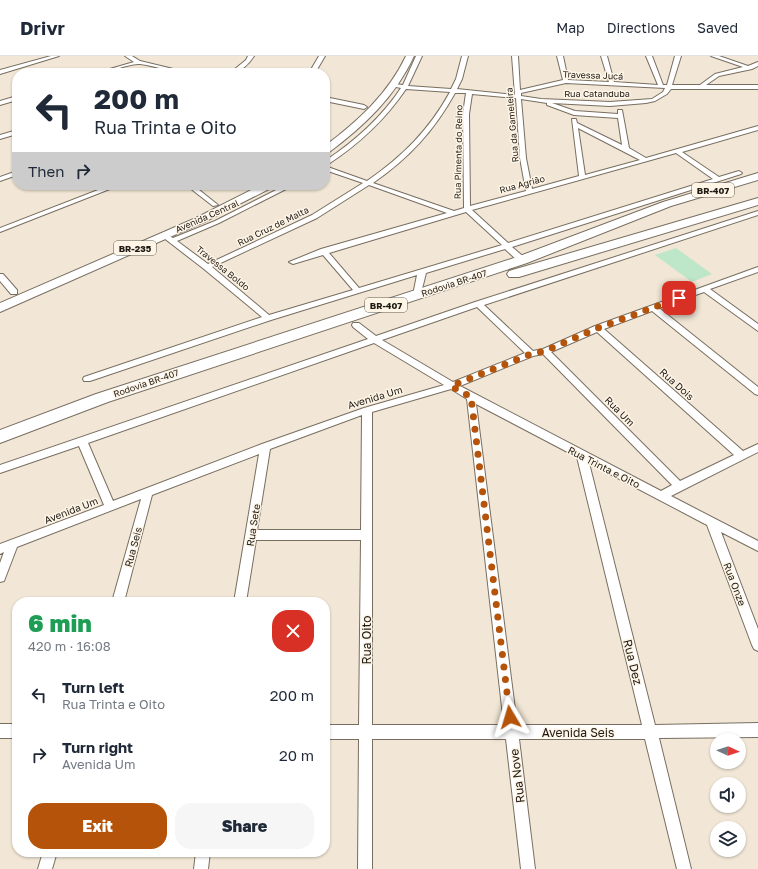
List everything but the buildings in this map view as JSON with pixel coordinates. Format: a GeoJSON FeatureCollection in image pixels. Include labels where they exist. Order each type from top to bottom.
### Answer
{"type":"FeatureCollection","features":[{"type":"Feature","properties":{"kind":"highway","name":"Rodovia BR-407"},"geometry":{"type":"LineString","coordinates":[[0,437],[102,398],[522,260],[668,204],[756,177]]}},
{"type":"Feature","properties":{"kind":"highway","name":"Rodovia BR-407"},"geometry":{"type":"LineString","coordinates":[[356,325],[534,268],[758,201]]}},
{"type":"Feature","properties":{"kind":"highway","name":"BR-407"},"geometry":{"type":"LineString","coordinates":[[0,447],[160,387],[250,360],[356,325]]}},
{"type":"Feature","properties":{"kind":"main road"},"geometry":{"type":"LineString","coordinates":[[330,147],[398,87],[400,78],[410,56]]}},
{"type":"Feature","properties":{"kind":"main road"},"geometry":{"type":"LineString","coordinates":[[354,116],[364,107],[390,77],[396,65]]}},
{"type":"Feature","properties":{"kind":"main road"},"geometry":{"type":"LineString","coordinates":[[390,77],[400,78]]}},
{"type":"Feature","properties":{"kind":"main road","name":"BR-235"},"geometry":{"type":"LineString","coordinates":[[0,298],[215,205],[244,190]]}},
{"type":"Feature","properties":{"kind":"main road","name":"BR-235"},"geometry":{"type":"LineString","coordinates":[[0,308],[168,238],[259,190]]}},
{"type":"Feature","properties":{"kind":"street"},"geometry":{"type":"LineString","coordinates":[[14,68],[56,56]]}},
{"type":"Feature","properties":{"kind":"street"},"geometry":{"type":"LineString","coordinates":[[128,56],[138,62],[162,68]]}},
{"type":"Feature","properties":{"kind":"street"},"geometry":{"type":"LineString","coordinates":[[242,56],[251,57]]}},
{"type":"Feature","properties":{"kind":"street"},"geometry":{"type":"LineString","coordinates":[[315,68],[322,56]]}},
{"type":"Feature","properties":{"kind":"street"},"geometry":{"type":"LineString","coordinates":[[330,161],[342,153],[388,111],[397,99],[398,87],[412,74],[419,56]]}},
{"type":"Feature","properties":{"kind":"street","name":"Rua Cruz de Malta"},"geometry":{"type":"LineString","coordinates":[[207,267],[292,229],[368,184],[416,144],[435,122],[454,92],[459,81],[464,56]]}},
{"type":"Feature","properties":{"kind":"street","name":"Rua da Gameleira"},"geometry":{"type":"LineString","coordinates":[[515,56],[523,158],[529,192]]}},
{"type":"Feature","properties":{"kind":"street"},"geometry":{"type":"LineString","coordinates":[[560,56],[566,82]]}},
{"type":"Feature","properties":{"kind":"street"},"geometry":{"type":"LineString","coordinates":[[604,56],[612,84]]}},
{"type":"Feature","properties":{"kind":"street"},"geometry":{"type":"LineString","coordinates":[[649,56],[661,86]]}},
{"type":"Feature","properties":{"kind":"street"},"geometry":{"type":"LineString","coordinates":[[669,87],[678,56]]}},
{"type":"Feature","properties":{"kind":"street"},"geometry":{"type":"LineString","coordinates":[[714,56],[758,70]]}},
{"type":"Feature","properties":{"kind":"street"},"geometry":{"type":"LineString","coordinates":[[240,68],[251,57]]}},
{"type":"Feature","properties":{"kind":"street"},"geometry":{"type":"LineString","coordinates":[[117,68],[138,62]]}},
{"type":"Feature","properties":{"kind":"street"},"geometry":{"type":"LineString","coordinates":[[702,86],[717,75],[742,70],[758,64]]}},
{"type":"Feature","properties":{"kind":"street"},"geometry":{"type":"LineString","coordinates":[[0,72],[12,69]]}},
{"type":"Feature","properties":{"kind":"street","name":"Travessa Jucá"},"geometry":{"type":"LineString","coordinates":[[398,87],[469,93],[519,94],[566,82],[669,87],[758,87]]}},
{"type":"Feature","properties":{"kind":"street","name":"Rua Catanduba"},"geometry":{"type":"LineString","coordinates":[[519,94],[541,101],[619,104],[653,100],[665,93],[669,87]]}},
{"type":"Feature","properties":{"kind":"street","name":"Rua Pimenta do Reino"},"geometry":{"type":"LineString","coordinates":[[469,93],[466,121],[466,209],[522,260]]}},
{"type":"Feature","properties":{"kind":"street"},"geometry":{"type":"LineString","coordinates":[[0,103],[12,99]]}},
{"type":"Feature","properties":{"kind":"street"},"geometry":{"type":"LineString","coordinates":[[330,100],[364,107]]}},
{"type":"Feature","properties":{"kind":"street"},"geometry":{"type":"LineString","coordinates":[[541,101],[574,113],[621,116]]}},
{"type":"Feature","properties":{"kind":"street"},"geometry":{"type":"LineString","coordinates":[[573,102],[582,177]]}},
{"type":"Feature","properties":{"kind":"street"},"geometry":{"type":"LineString","coordinates":[[619,104],[626,148]]}},
{"type":"Feature","properties":{"kind":"street"},"geometry":{"type":"LineString","coordinates":[[575,124],[626,148],[645,160]]}},
{"type":"Feature","properties":{"kind":"street","name":"Rua Agrião"},"geometry":{"type":"LineString","coordinates":[[293,262],[324,251],[466,209],[678,152],[758,128]]}},
{"type":"Feature","properties":{"kind":"street"},"geometry":{"type":"LineString","coordinates":[[0,137],[12,133]]}},
{"type":"Feature","properties":{"kind":"street"},"geometry":{"type":"LineString","coordinates":[[678,152],[718,179]]}},
{"type":"Feature","properties":{"kind":"street"},"geometry":{"type":"LineString","coordinates":[[330,170],[454,213]]}},
{"type":"Feature","properties":{"kind":"street"},"geometry":{"type":"LineString","coordinates":[[87,379],[268,318],[422,272],[739,173]]}},
{"type":"Feature","properties":{"kind":"street"},"geometry":{"type":"LineString","coordinates":[[0,179],[12,175]]}},
{"type":"Feature","properties":{"kind":"street"},"geometry":{"type":"LineString","coordinates":[[0,230],[104,190]]}},
{"type":"Feature","properties":{"kind":"street"},"geometry":{"type":"LineString","coordinates":[[196,190],[215,205]]}},
{"type":"Feature","properties":{"kind":"street","name":"Avenida Central"},"geometry":{"type":"LineString","coordinates":[[168,238],[216,222],[281,190]]}},
{"type":"Feature","properties":{"kind":"street"},"geometry":{"type":"LineString","coordinates":[[0,469],[374,339],[758,213]]}},
{"type":"Feature","properties":{"kind":"street","name":"Travessa Boldo"},"geometry":{"type":"LineString","coordinates":[[168,238],[207,267],[268,318]]}},
{"type":"Feature","properties":{"kind":"street"},"geometry":{"type":"LineString","coordinates":[[324,251],[358,291]]}},
{"type":"Feature","properties":{"kind":"street","name":"Avenida Um"},"geometry":{"type":"LineString","coordinates":[[0,549],[265,447],[367,410],[451,386],[531,354],[545,351],[598,328],[756,271]]}},
{"type":"Feature","properties":{"kind":"street"},"geometry":{"type":"LineString","coordinates":[[417,295],[422,272]]}},
{"type":"Feature","properties":{"kind":"street"},"geometry":{"type":"LineString","coordinates":[[0,276],[14,292]]}},
{"type":"Feature","properties":{"kind":"street"},"geometry":{"type":"LineString","coordinates":[[705,289],[758,328]]}},
{"type":"Feature","properties":{"kind":"street"},"geometry":{"type":"LineString","coordinates":[[478,304],[531,354]]}},
{"type":"Feature","properties":{"kind":"street"},"geometry":{"type":"LineString","coordinates":[[653,308],[758,392]]}},
{"type":"Feature","properties":{"kind":"street","name":"Rua Trinta e Oito"},"geometry":{"type":"LineString","coordinates":[[356,325],[374,339],[471,397],[758,546]]}},
{"type":"Feature","properties":{"kind":"street","name":"Rua Dois"},"geometry":{"type":"LineString","coordinates":[[598,328],[742,456]]}},
{"type":"Feature","properties":{"kind":"street","name":"Rua Um"},"geometry":{"type":"LineString","coordinates":[[545,351],[679,486]]}},
{"type":"Feature","properties":{"kind":"street","name":"Rua Nove"},"geometry":{"type":"LineString","coordinates":[[471,397],[528,869]]}},
{"type":"Feature","properties":{"kind":"street","name":"Rua Oito"},"geometry":{"type":"LineString","coordinates":[[365,869],[367,410]]}},
{"type":"Feature","properties":{"kind":"street"},"geometry":{"type":"LineString","coordinates":[[82,441],[110,506]]}},
{"type":"Feature","properties":{"kind":"street","name":"Rua Sete"},"geometry":{"type":"LineString","coordinates":[[241,597],[265,447]]}},
{"type":"Feature","properties":{"kind":"street"},"geometry":{"type":"LineString","coordinates":[[661,496],[758,448]]}},
{"type":"Feature","properties":{"kind":"street","name":"Rua Dez"},"geometry":{"type":"LineString","coordinates":[[582,455],[684,869]]}},
{"type":"Feature","properties":{"kind":"street","name":"Rua Seis"},"geometry":{"type":"LineString","coordinates":[[119,597],[148,492]]}},
{"type":"Feature","properties":{"kind":"street","name":"Rua Onze"},"geometry":{"type":"LineString","coordinates":[[712,523],[758,645]]}},
{"type":"Feature","properties":{"kind":"street"},"geometry":{"type":"LineString","coordinates":[[251,535],[367,535]]}},
{"type":"Feature","properties":{"kind":"street"},"geometry":{"type":"LineString","coordinates":[[0,577],[13,544]]}},
{"type":"Feature","properties":{"kind":"street","name":"Avenida Seis"},"geometry":{"type":"LineString","coordinates":[[330,732],[650,732],[758,730]]}},
{"type":"Feature","properties":{"kind":"street"},"geometry":{"type":"LineString","coordinates":[[0,731],[12,731]]}},
{"type":"Feature","properties":{"kind":"street"},"geometry":{"type":"LineString","coordinates":[[45,869],[49,857]]}},
{"type":"Feature","properties":{"kind":"street"},"geometry":{"type":"LineString","coordinates":[[201,869],[202,857]]}},
{"type":"Feature","properties":{"kind":"green space"},"geometry":{"type":"Polygon","coordinates":[[[676,248],[712,274],[692,282],[655,255],[676,248]]]}},
{"type":"Feature","properties":{"kind":"route"},"geometry":{"type":"LineString","coordinates":[[510,717],[471,397],[451,386],[679,298]]}}]}
